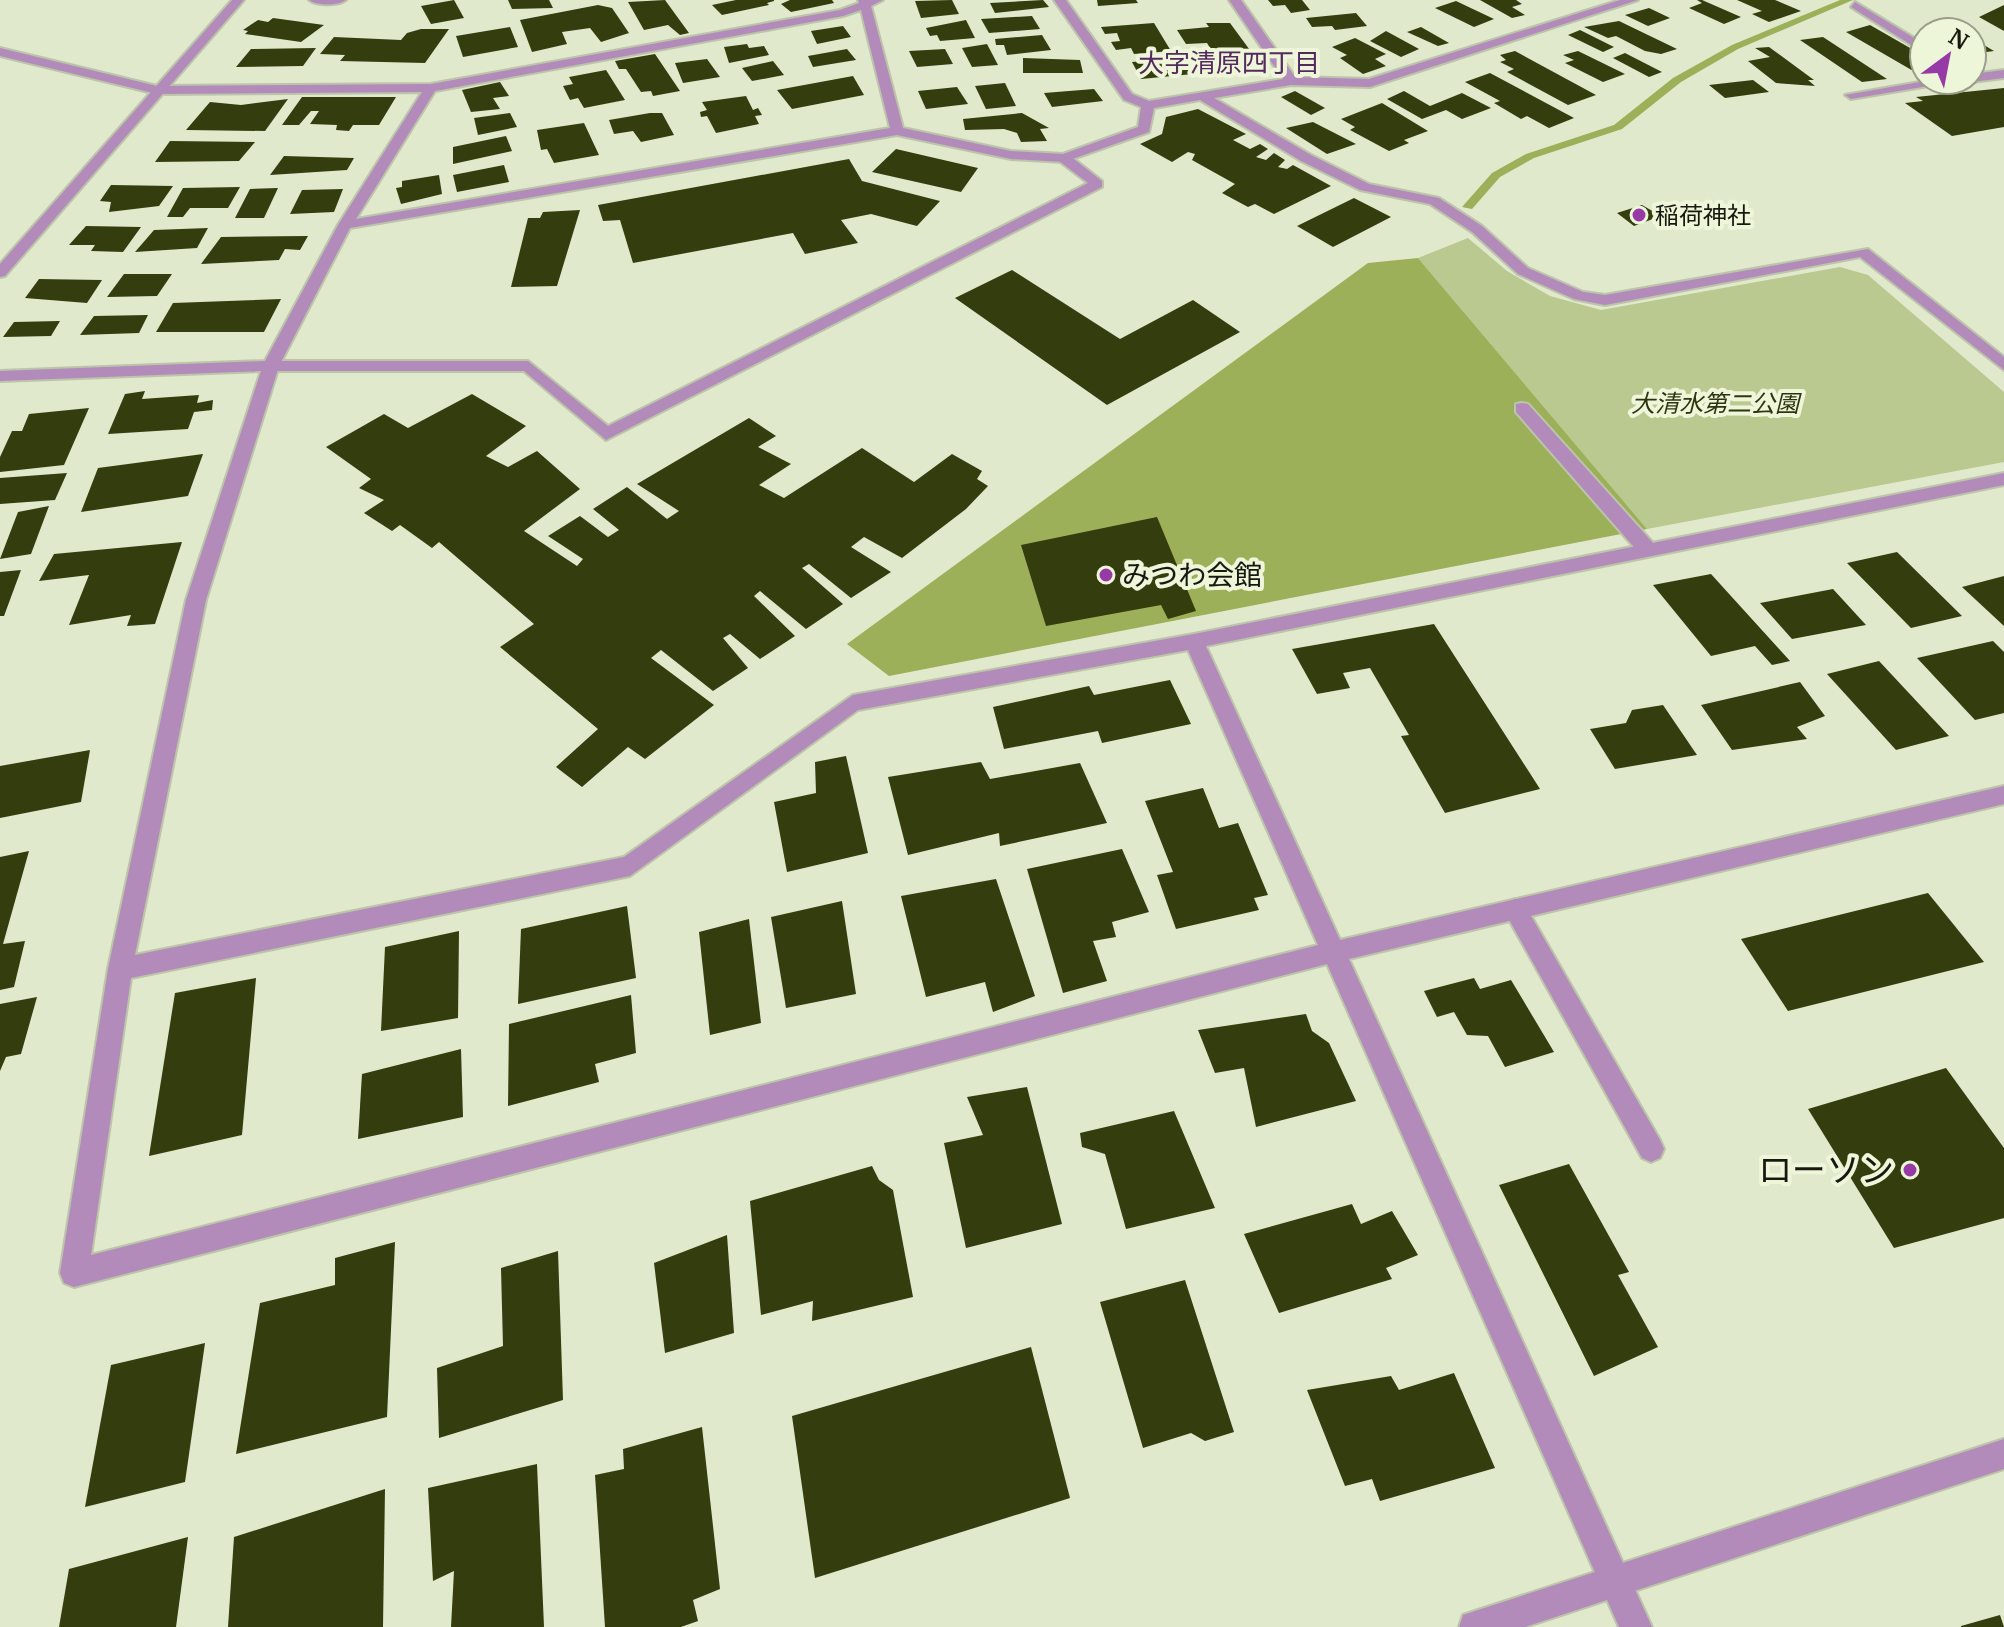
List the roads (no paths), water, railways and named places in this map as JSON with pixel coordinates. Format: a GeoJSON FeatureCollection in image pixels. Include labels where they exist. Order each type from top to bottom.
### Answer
{"type":"FeatureCollection","features":[{"type":"Feature","properties":{"kind":"street"},"geometry":{"type":"LineString","coordinates":[[0,273],[238,0]]}},
{"type":"Feature","properties":{"kind":"street"},"geometry":{"type":"LineString","coordinates":[[315,0],[323,3],[340,0]]}},
{"type":"Feature","properties":{"kind":"street"},"geometry":{"type":"LineString","coordinates":[[1060,0],[1128,97],[1148,105],[1291,81],[1370,83],[1632,0]]}},
{"type":"Feature","properties":{"kind":"street"},"geometry":{"type":"LineString","coordinates":[[1235,0],[1291,81]]}},
{"type":"Feature","properties":{"kind":"street"},"geometry":{"type":"LineString","coordinates":[[0,52],[157,90],[431,88],[843,13],[869,1],[897,131]]}},
{"type":"Feature","properties":{"kind":"street"},"geometry":{"type":"LineString","coordinates":[[1855,5],[1908,39]]}},
{"type":"Feature","properties":{"kind":"street"},"geometry":{"type":"LineString","coordinates":[[1851,95],[1908,87]]}},
{"type":"Feature","properties":{"kind":"street"},"geometry":{"type":"LineString","coordinates":[[431,88],[345,225],[271,366],[196,600],[120,969],[74,1273],[1333,952],[2004,795]]}},
{"type":"Feature","properties":{"kind":"street"},"geometry":{"type":"LineString","coordinates":[[1200,95],[1306,158],[1365,187],[1434,201],[1477,229],[1523,271],[1579,296],[1605,300],[1863,252],[2004,365]]}},
{"type":"Feature","properties":{"kind":"street"},"geometry":{"type":"LineString","coordinates":[[345,225],[897,131],[1011,155],[1064,158],[1144,129],[1148,105]]}},
{"type":"Feature","properties":{"kind":"street"},"geometry":{"type":"LineString","coordinates":[[0,376],[271,366],[528,366],[606,434],[1097,184],[1064,158]]}},
{"type":"Feature","properties":{"kind":"street"},"geometry":{"type":"LineString","coordinates":[[1522,408],[1647,549]]}},
{"type":"Feature","properties":{"kind":"street"},"geometry":{"type":"LineString","coordinates":[[120,969],[630,866],[853,703],[1194,641],[2004,479]]}},
{"type":"Feature","properties":{"kind":"street"},"geometry":{"type":"LineString","coordinates":[[1194,641],[1636,1627]]}},
{"type":"Feature","properties":{"kind":"street"},"geometry":{"type":"LineString","coordinates":[[1515,909],[1651,1149]]}},
{"type":"Feature","properties":{"kind":"street"},"geometry":{"type":"LineString","coordinates":[[1475,1627],[1616,1578],[2004,1454]]}},
{"type":"Feature","properties":{"kind":"waterway"},"geometry":{"type":"LineString","coordinates":[[1468,207],[1496,175],[1530,156],[1618,127],[1677,80],[1735,47],[1848,0]]}},
{"type":"Feature","properties":{"kind":"place","name":"稲荷神社"},"geometry":{"type":"Point","coordinates":[1639,215]}},
{"type":"Feature","properties":{"kind":"place","name":"みつわ会館"},"geometry":{"type":"Point","coordinates":[1106,575]}},
{"type":"Feature","properties":{"kind":"place","name":"ローソン"},"geometry":{"type":"Point","coordinates":[1910,1170]}},
{"type":"Feature","properties":{"kind":"district","name":"大字清原四丁目"},"geometry":{"type":"Point","coordinates":[1229,62]}},
{"type":"Feature","properties":{"kind":"park label","name":"大清水第二公園"},"geometry":{"type":"Point","coordinates":[1715,403]}}]}
